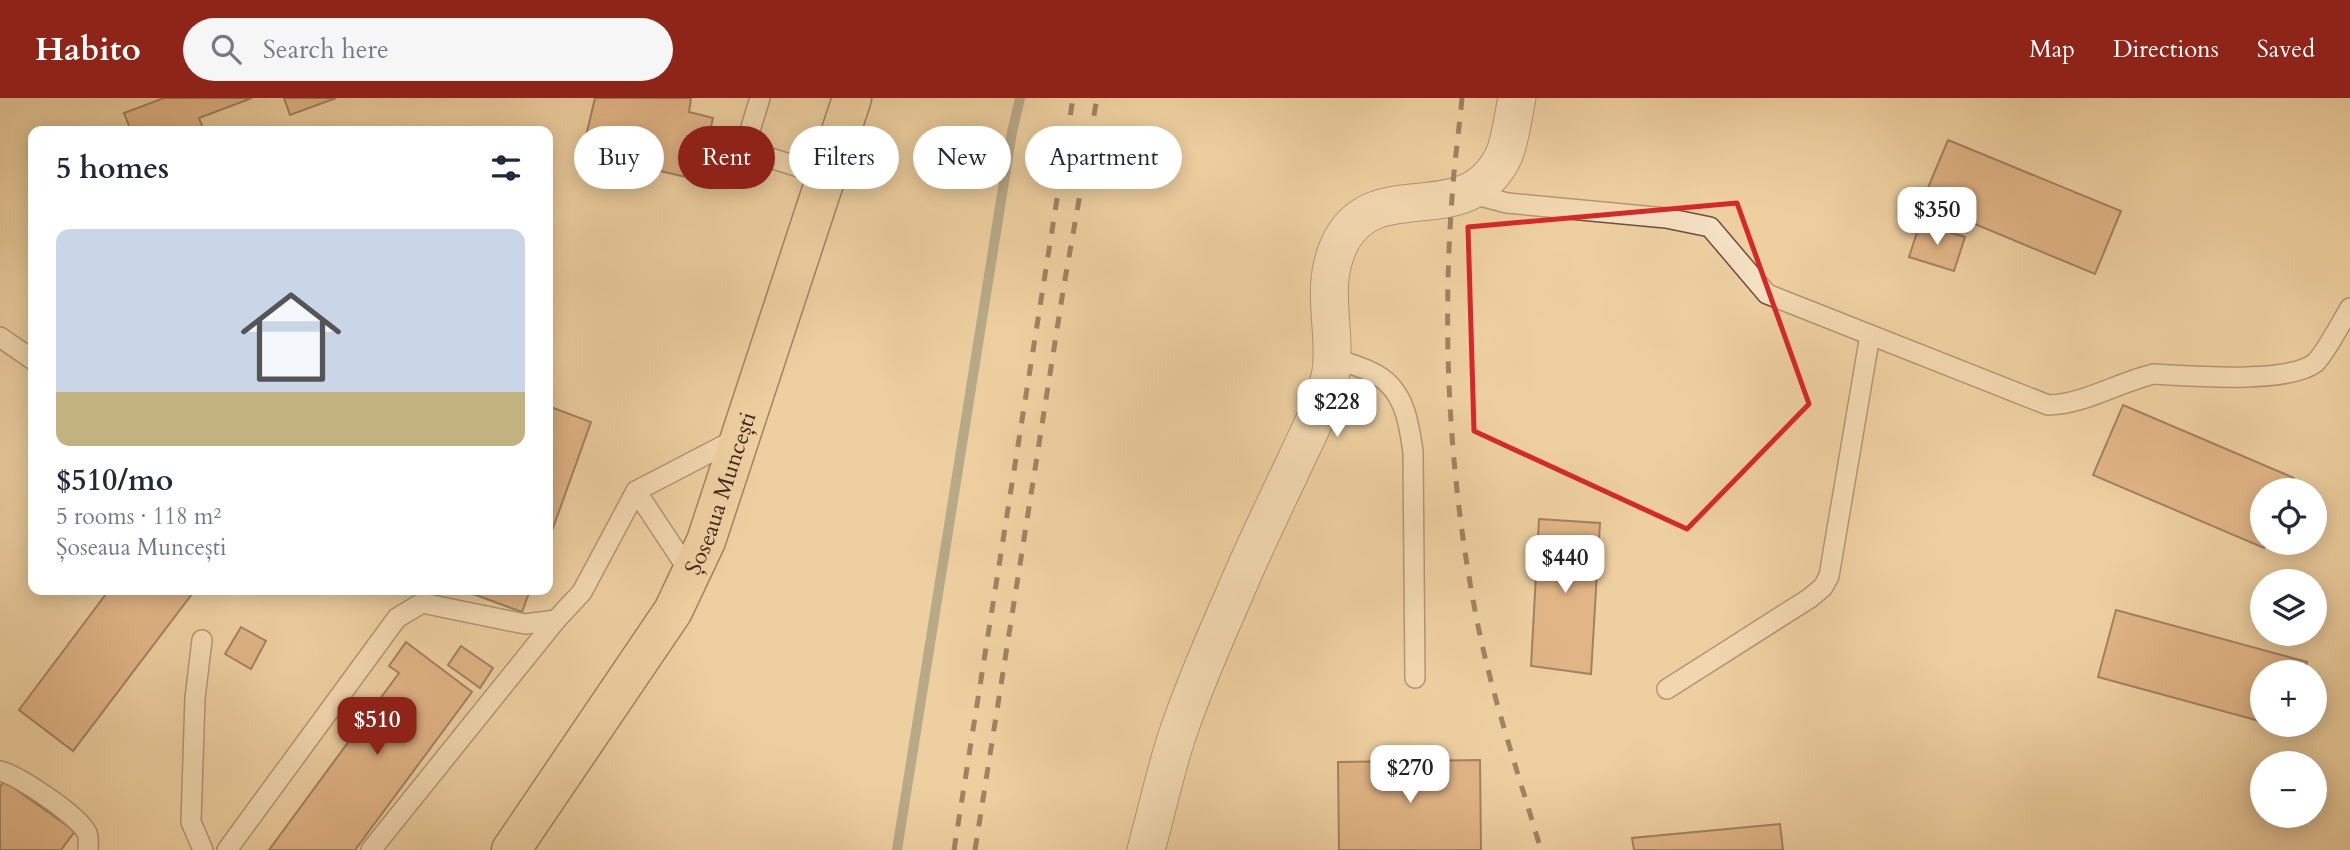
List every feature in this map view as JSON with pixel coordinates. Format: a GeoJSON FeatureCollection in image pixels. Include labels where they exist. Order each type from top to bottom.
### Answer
{"type":"FeatureCollection","features":[{"type":"Feature","properties":{"kind":"main road","name":"Șoseaua Muncești"},"geometry":{"type":"LineString","coordinates":[[843,126],[852,98]]}},
{"type":"Feature","properties":{"kind":"main road","name":"Șoseaua Muncești"},"geometry":{"type":"LineString","coordinates":[[511,850],[673,611],[691,574],[706,541],[742,436],[823,189]]}},
{"type":"Feature","properties":{"kind":"street"},"geometry":{"type":"LineString","coordinates":[[1146,850],[1178,733],[1234,594],[1320,408],[1331,373],[1328,316],[1330,274],[1340,244],[1351,225],[1375,210],[1469,193],[1485,183],[1504,154],[1517,98]]}},
{"type":"Feature","properties":{"kind":"lane"},"geometry":{"type":"LineString","coordinates":[[760,98],[747,140],[755,153],[789,164]]}},
{"type":"Feature","properties":{"kind":"lane"},"geometry":{"type":"LineString","coordinates":[[1469,193],[1507,203],[1666,218],[1710,227],[1767,294],[2048,405],[2065,405],[2154,374],[2284,375],[2316,362],[2350,308]]}},
{"type":"Feature","properties":{"kind":"lane"},"geometry":{"type":"LineString","coordinates":[[1667,689],[1810,598],[1829,576],[1870,335]]}},
{"type":"Feature","properties":{"kind":"lane"},"geometry":{"type":"LineString","coordinates":[[0,337],[28,357]]}},
{"type":"Feature","properties":{"kind":"lane"},"geometry":{"type":"LineString","coordinates":[[1331,357],[1378,375],[1399,396],[1409,424],[1413,452],[1415,678]]}},
{"type":"Feature","properties":{"kind":"lane"},"geometry":{"type":"LineString","coordinates":[[371,850],[556,620],[582,593],[636,491],[742,436]]}},
{"type":"Feature","properties":{"kind":"lane"},"geometry":{"type":"LineString","coordinates":[[636,491],[691,574]]}},
{"type":"Feature","properties":{"kind":"lane"},"geometry":{"type":"LineString","coordinates":[[227,850],[397,618],[422,603],[525,624],[556,620]]}},
{"type":"Feature","properties":{"kind":"lane"},"geometry":{"type":"LineString","coordinates":[[202,640],[195,698],[191,822],[203,850]]}},
{"type":"Feature","properties":{"kind":"lane"},"geometry":{"type":"LineString","coordinates":[[0,771],[13,774],[77,820],[88,835],[88,850]]}},
{"type":"Feature","properties":{"kind":"highlighted area"},"geometry":{"type":"Polygon","coordinates":[[[1737,203],[1809,404],[1687,529],[1474,431],[1468,227],[1737,203]]]}},
{"type":"Feature","properties":{"kind":"building"},"geometry":{"type":"Polygon","coordinates":[[[164,98],[252,98],[199,118],[202,126],[129,126],[124,113],[164,98]]]}},
{"type":"Feature","properties":{"kind":"building"},"geometry":{"type":"Polygon","coordinates":[[[284,98],[336,98],[290,115],[284,98]]]}},
{"type":"Feature","properties":{"kind":"building"},"geometry":{"type":"Polygon","coordinates":[[[595,98],[691,98],[689,112],[713,118],[711,126],[678,126],[678,175],[664,172],[664,126],[588,126],[595,98]]]}},
{"type":"Feature","properties":{"kind":"building"},"geometry":{"type":"Polygon","coordinates":[[[1948,140],[2121,211],[2095,274],[1922,202],[1948,140]]]}},
{"type":"Feature","properties":{"kind":"building"},"geometry":{"type":"Polygon","coordinates":[[[1920,223],[1965,237],[1954,271],[1909,257],[1920,223]]]}},
{"type":"Feature","properties":{"kind":"building"},"geometry":{"type":"Polygon","coordinates":[[[2123,405],[2294,478],[2250,478],[2250,542],[2093,475],[2123,405]]]}},
{"type":"Feature","properties":{"kind":"building"},"geometry":{"type":"Polygon","coordinates":[[[553,408],[591,422],[553,528],[553,408]]]}},
{"type":"Feature","properties":{"kind":"building"},"geometry":{"type":"Polygon","coordinates":[[[1539,519],[1600,523],[1591,674],[1531,666],[1539,519]]]}},
{"type":"Feature","properties":{"kind":"building"},"geometry":{"type":"Polygon","coordinates":[[[105,595],[191,595],[73,751],[19,710],[105,595]]]}},
{"type":"Feature","properties":{"kind":"building"},"geometry":{"type":"Polygon","coordinates":[[[476,595],[528,595],[522,612],[476,595]]]}},
{"type":"Feature","properties":{"kind":"building"},"geometry":{"type":"Polygon","coordinates":[[[2116,610],[2300,660],[2250,660],[2250,718],[2098,677],[2116,610]]]}},
{"type":"Feature","properties":{"kind":"building"},"geometry":{"type":"Polygon","coordinates":[[[241,627],[266,641],[251,669],[225,654],[241,627]]]}},
{"type":"Feature","properties":{"kind":"building"},"geometry":{"type":"Polygon","coordinates":[[[406,642],[472,692],[355,850],[269,850],[399,673],[389,666],[406,642]]]}},
{"type":"Feature","properties":{"kind":"building"},"geometry":{"type":"Polygon","coordinates":[[[461,646],[493,668],[480,688],[448,665],[461,646]]]}},
{"type":"Feature","properties":{"kind":"building"},"geometry":{"type":"Polygon","coordinates":[[[1480,760],[1481,850],[1339,850],[1338,762],[1480,760]]]}},
{"type":"Feature","properties":{"kind":"building"},"geometry":{"type":"Polygon","coordinates":[[[4,781],[75,831],[61,850],[0,850],[0,787],[4,781]]]}},
{"type":"Feature","properties":{"kind":"building"},"geometry":{"type":"Polygon","coordinates":[[[1780,824],[1783,850],[1634,850],[1632,838],[1780,824]]]}},
{"type":"Feature","properties":{"kind":"waterway"},"geometry":{"type":"LineString","coordinates":[[897,850],[1012,132],[1020,98]]}},
{"type":"Feature","properties":{"kind":"railway"},"geometry":{"type":"LineString","coordinates":[[954,850],[1073,98]]}},
{"type":"Feature","properties":{"kind":"railway"},"geometry":{"type":"LineString","coordinates":[[975,850],[1064,285],[1097,98]]}},
{"type":"Feature","properties":{"kind":"railway"},"geometry":{"type":"LineString","coordinates":[[1462,98],[1449,249],[1448,351],[1453,453],[1465,555],[1487,667],[1541,850]]}}]}
